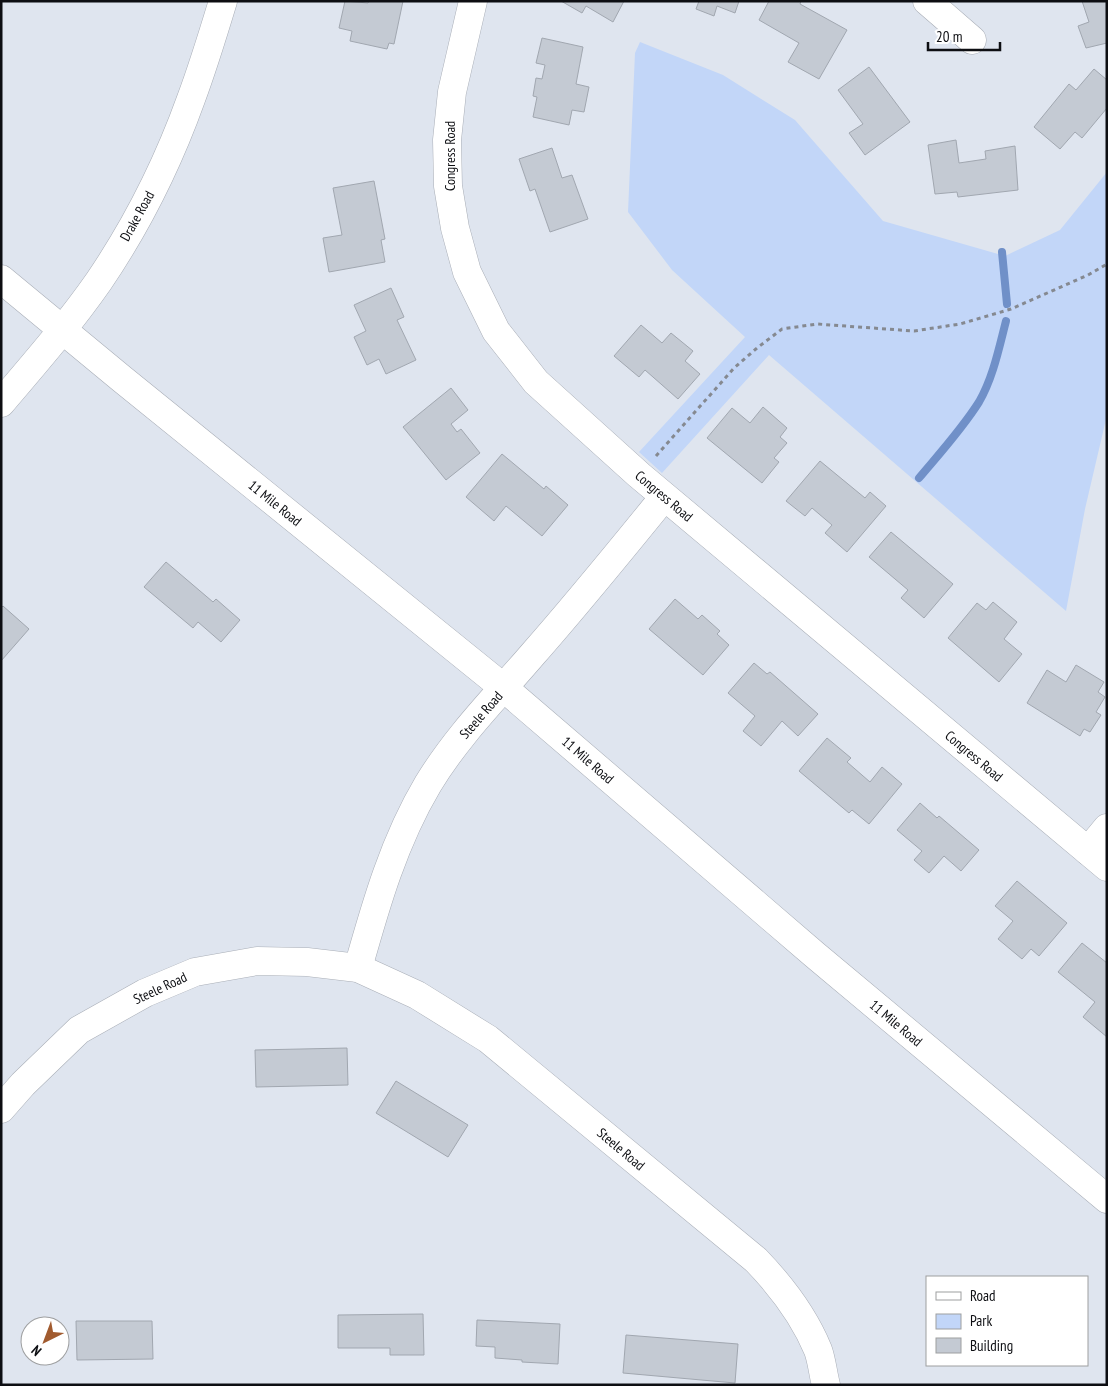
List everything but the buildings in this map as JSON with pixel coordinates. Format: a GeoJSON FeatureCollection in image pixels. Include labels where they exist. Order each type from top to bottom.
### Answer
{"type":"FeatureCollection","features":[{"type":"Feature","properties":{"kind":"street","name":"Drake Road"},"geometry":{"type":"LineString","coordinates":[[1,403],[62,330],[99,280],[138,216],[170,154],[192,99],[223,1]]}},
{"type":"Feature","properties":{"kind":"street","name":"Congress Road"},"geometry":{"type":"LineString","coordinates":[[473,1],[452,92],[447,140],[448,186],[455,228],[467,272],[496,331],[536,382],[664,497],[1097,859]]}},
{"type":"Feature","properties":{"kind":"street"},"geometry":{"type":"LineString","coordinates":[[927,1],[972,40]]}},
{"type":"Feature","properties":{"kind":"street","name":"11 Mile Road"},"geometry":{"type":"LineString","coordinates":[[1,279],[504,688],[815,955],[1107,1199]]}},
{"type":"Feature","properties":{"kind":"street","name":"Steele Road"},"geometry":{"type":"LineString","coordinates":[[358,968],[381,889],[399,842],[427,786],[447,754],[664,497]]}},
{"type":"Feature","properties":{"kind":"street"},"geometry":{"type":"LineString","coordinates":[[1097,859],[1107,828]]}},
{"type":"Feature","properties":{"kind":"street","name":"Steele Road"},"geometry":{"type":"LineString","coordinates":[[1,1110],[23,1084],[79,1030],[145,994],[195,972],[257,961],[308,962],[358,968],[417,995],[488,1038],[756,1260],[779,1284],[801,1316],[818,1352],[826,1385]]}},
{"type":"Feature","properties":{"kind":"path"},"geometry":{"type":"LineString","coordinates":[[639,475],[734,368],[782,330],[816,324],[914,331],[960,324],[1011,309],[1088,275],[1107,264]]}},
{"type":"Feature","properties":{"kind":"green space"},"geometry":{"type":"Polygon","coordinates":[[[640,42],[723,75],[795,120],[883,221],[1005,256],[1060,230],[1107,172],[1107,415],[1085,509],[1066,611],[769,355],[662,473],[639,452],[745,337],[672,270],[628,212],[635,53],[640,42]]]}},
{"type":"Feature","properties":{"kind":"waterway"},"geometry":{"type":"LineString","coordinates":[[1002,252],[1007,304]]}},
{"type":"Feature","properties":{"kind":"waterway"},"geometry":{"type":"LineString","coordinates":[[919,478],[958,431],[984,393],[992,373],[1006,321]]}}]}
